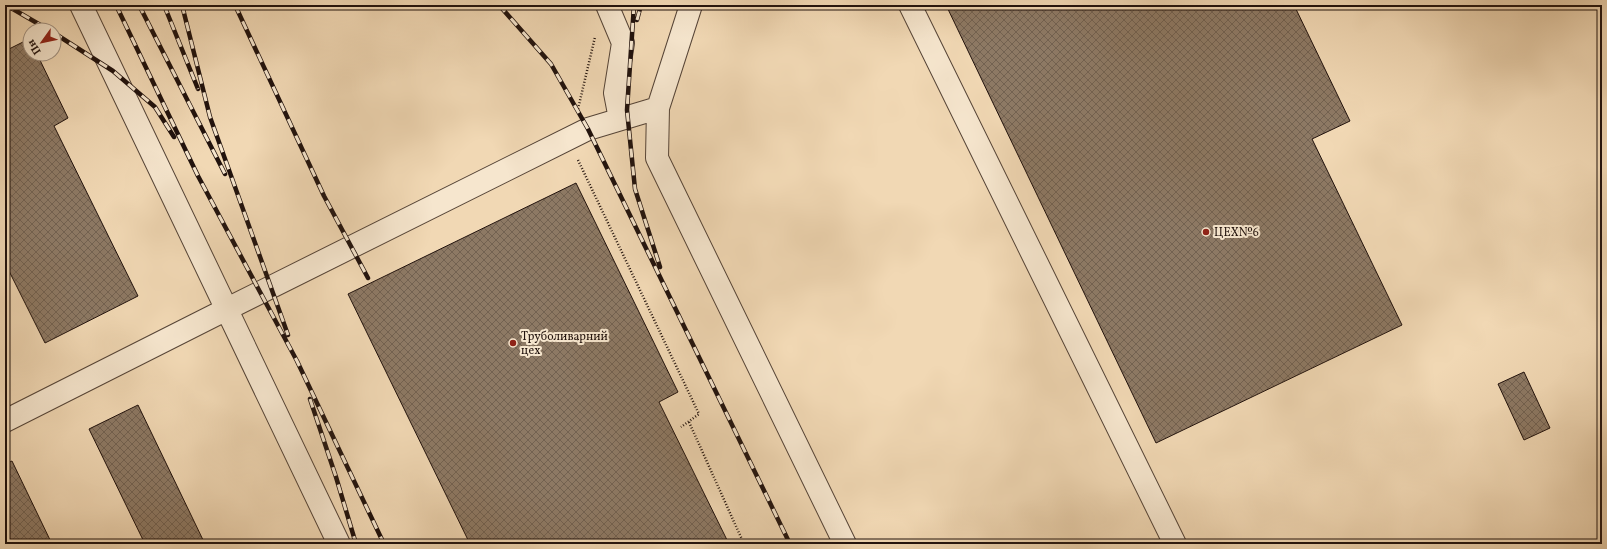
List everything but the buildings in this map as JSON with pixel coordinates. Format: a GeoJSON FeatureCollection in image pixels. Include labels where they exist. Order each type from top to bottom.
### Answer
{"type":"FeatureCollection","features":[{"type":"Feature","properties":{"kind":"lane"},"geometry":{"type":"LineString","coordinates":[[81,5],[339,544]]}},
{"type":"Feature","properties":{"kind":"lane"},"geometry":{"type":"LineString","coordinates":[[607,5],[623,43],[615,93],[620,119]]}},
{"type":"Feature","properties":{"kind":"lane"},"geometry":{"type":"LineString","coordinates":[[691,5],[658,108],[657,158],[845,544]]}},
{"type":"Feature","properties":{"kind":"lane"},"geometry":{"type":"LineString","coordinates":[[910,5],[1175,544]]}},
{"type":"Feature","properties":{"kind":"lane"},"geometry":{"type":"LineString","coordinates":[[5,421],[588,129],[658,108]]}},
{"type":"Feature","properties":{"kind":"path"},"geometry":{"type":"LineString","coordinates":[[596,35],[578,111],[568,140],[699,414],[681,427]]}},
{"type":"Feature","properties":{"kind":"path"},"geometry":{"type":"LineString","coordinates":[[688,422],[744,544]]}},
{"type":"Feature","properties":{"kind":"railway"},"geometry":{"type":"LineString","coordinates":[[6,5],[35,22]]}},
{"type":"Feature","properties":{"kind":"railway"},"geometry":{"type":"LineString","coordinates":[[116,5],[198,176],[297,361],[384,544]]}},
{"type":"Feature","properties":{"kind":"railway"},"geometry":{"type":"LineString","coordinates":[[139,5],[225,174]]}},
{"type":"Feature","properties":{"kind":"railway"},"geometry":{"type":"LineString","coordinates":[[164,5],[198,89]]}},
{"type":"Feature","properties":{"kind":"railway"},"geometry":{"type":"LineString","coordinates":[[182,5],[210,117],[288,335]]}},
{"type":"Feature","properties":{"kind":"railway"},"geometry":{"type":"LineString","coordinates":[[235,5],[324,196],[368,278]]}},
{"type":"Feature","properties":{"kind":"railway"},"geometry":{"type":"LineString","coordinates":[[499,5],[551,64],[588,129],[790,544]]}},
{"type":"Feature","properties":{"kind":"railway"},"geometry":{"type":"LineString","coordinates":[[634,5],[627,110],[635,189],[660,267]]}},
{"type":"Feature","properties":{"kind":"railway"},"geometry":{"type":"LineString","coordinates":[[637,20],[641,5]]}},
{"type":"Feature","properties":{"kind":"railway"},"geometry":{"type":"LineString","coordinates":[[62,38],[113,71],[155,107],[174,137]]}},
{"type":"Feature","properties":{"kind":"railway"},"geometry":{"type":"LineString","coordinates":[[310,399],[356,544]]}},
{"type":"Feature","properties":{"kind":"place","name":"ЦЕХ№6"},"geometry":{"type":"Point","coordinates":[1206,232]}},
{"type":"Feature","properties":{"kind":"place","name":"Труболиварний цех"},"geometry":{"type":"Point","coordinates":[513,343]}}]}
